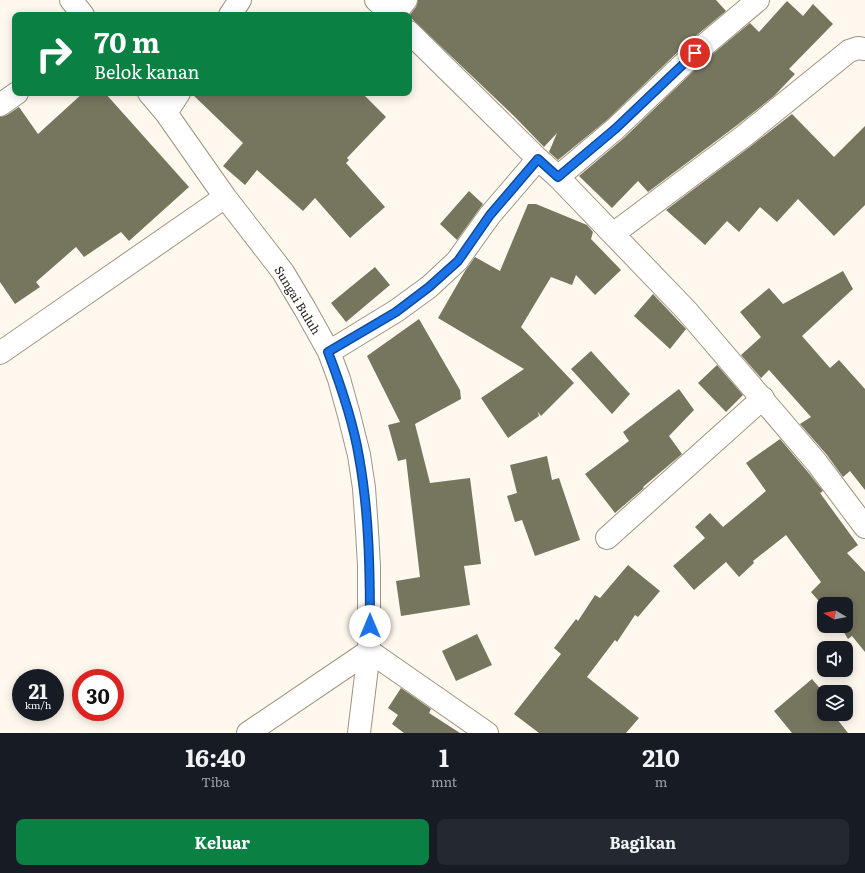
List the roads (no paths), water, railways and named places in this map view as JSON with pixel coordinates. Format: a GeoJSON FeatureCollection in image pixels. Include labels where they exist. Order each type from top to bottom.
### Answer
{"type":"FeatureCollection","features":[{"type":"Feature","properties":{"kind":"street"},"geometry":{"type":"LineString","coordinates":[[71,0],[81,12]]}},
{"type":"Feature","properties":{"kind":"street"},"geometry":{"type":"LineString","coordinates":[[232,12],[240,0]]}},
{"type":"Feature","properties":{"kind":"street"},"geometry":{"type":"LineString","coordinates":[[376,0],[390,12]]}},
{"type":"Feature","properties":{"kind":"street"},"geometry":{"type":"LineString","coordinates":[[396,12],[406,0]]}},
{"type":"Feature","properties":{"kind":"street"},"geometry":{"type":"LineString","coordinates":[[558,177],[615,129],[695,53],[758,0]]}},
{"type":"Feature","properties":{"kind":"street"},"geometry":{"type":"LineString","coordinates":[[412,35],[558,177],[687,311],[817,462],[865,527]]}},
{"type":"Feature","properties":{"kind":"street"},"geometry":{"type":"LineString","coordinates":[[613,234],[744,136],[849,51],[858,48],[865,49]]}},
{"type":"Feature","properties":{"kind":"street"},"geometry":{"type":"LineString","coordinates":[[0,104],[12,96]]}},
{"type":"Feature","properties":{"kind":"street","name":"Sungai Buluh"},"geometry":{"type":"LineString","coordinates":[[152,96],[225,197],[283,272],[328,352],[339,379],[359,455],[364,488],[369,566],[369,651],[359,733]]}},
{"type":"Feature","properties":{"kind":"street"},"geometry":{"type":"LineString","coordinates":[[166,113],[177,96]]}},
{"type":"Feature","properties":{"kind":"street"},"geometry":{"type":"LineString","coordinates":[[328,352],[396,312],[429,287],[458,261],[490,215],[538,159]]}},
{"type":"Feature","properties":{"kind":"street"},"geometry":{"type":"LineString","coordinates":[[0,352],[225,197]]}},
{"type":"Feature","properties":{"kind":"street"},"geometry":{"type":"LineString","coordinates":[[607,538],[763,398]]}},
{"type":"Feature","properties":{"kind":"street"},"geometry":{"type":"LineString","coordinates":[[248,733],[369,651],[487,733]]}}]}
